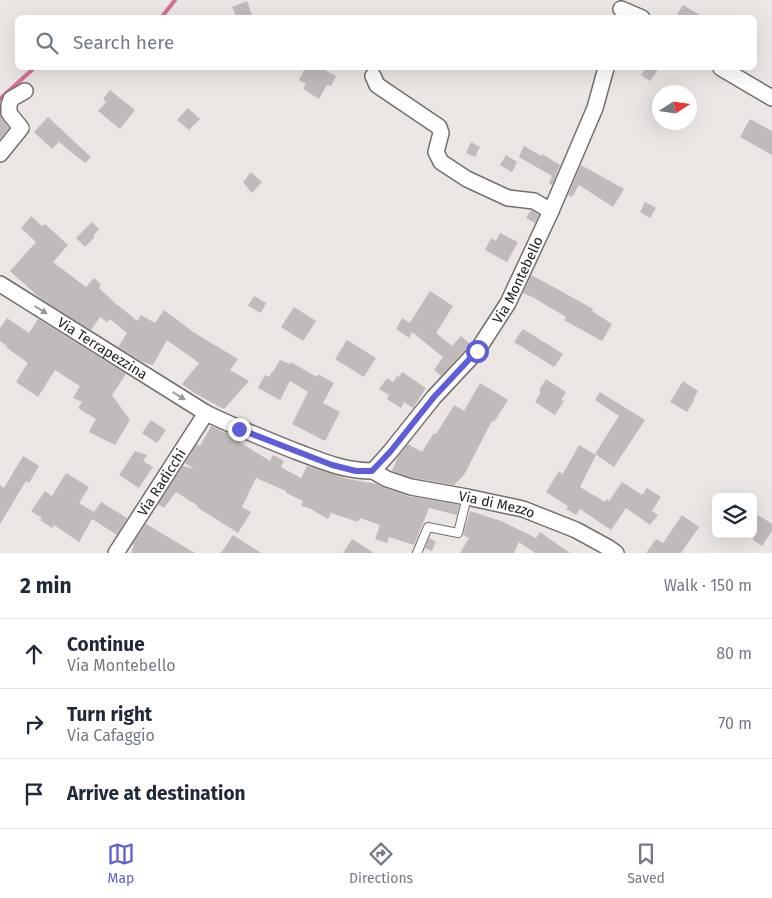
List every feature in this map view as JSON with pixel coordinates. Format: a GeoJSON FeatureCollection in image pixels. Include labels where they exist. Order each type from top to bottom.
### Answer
{"type":"FeatureCollection","features":[{"type":"Feature","properties":{"kind":"street"},"geometry":{"type":"LineString","coordinates":[[622,9],[635,15]]}},
{"type":"Feature","properties":{"kind":"street","name":"Via Montebello"},"geometry":{"type":"LineString","coordinates":[[372,471],[390,452],[434,397],[477,351],[508,303],[551,211],[595,108],[605,70]]}},
{"type":"Feature","properties":{"kind":"street"},"geometry":{"type":"LineString","coordinates":[[724,70],[772,98]]}},
{"type":"Feature","properties":{"kind":"street"},"geometry":{"type":"LineString","coordinates":[[373,76],[377,85],[439,127],[441,133],[436,152],[440,162],[467,179],[508,198],[534,201],[551,211]]}},
{"type":"Feature","properties":{"kind":"street"},"geometry":{"type":"LineString","coordinates":[[0,154],[22,128],[9,113],[12,99],[25,92]]}},
{"type":"Feature","properties":{"kind":"street","name":"Via Terrapezzina"},"geometry":{"type":"LineString","coordinates":[[0,284],[206,413],[239,429],[332,465],[356,471],[372,471]]}},
{"type":"Feature","properties":{"kind":"street","name":"Via Radicchi"},"geometry":{"type":"LineString","coordinates":[[116,553],[206,413]]}},
{"type":"Feature","properties":{"kind":"street","name":"Via di Mezzo"},"geometry":{"type":"LineString","coordinates":[[372,471],[387,479],[411,486],[523,509],[576,530],[616,553]]}},
{"type":"Feature","properties":{"kind":"lane"},"geometry":{"type":"LineString","coordinates":[[417,553],[428,527],[458,533],[466,497]]}},
{"type":"Feature","properties":{"kind":"building"},"geometry":{"type":"Polygon","coordinates":[[[247,1],[252,15],[236,15],[232,7],[247,1]]]}},
{"type":"Feature","properties":{"kind":"building"},"geometry":{"type":"Polygon","coordinates":[[[683,5],[700,15],[677,15],[683,5]]]}},
{"type":"Feature","properties":{"kind":"building"},"geometry":{"type":"Polygon","coordinates":[[[304,70],[325,70],[336,76],[331,86],[327,85],[319,99],[303,89],[306,84],[299,80],[304,70]]]}},
{"type":"Feature","properties":{"kind":"building"},"geometry":{"type":"Polygon","coordinates":[[[645,70],[658,70],[650,81],[641,75],[645,70]]]}},
{"type":"Feature","properties":{"kind":"building"},"geometry":{"type":"Polygon","coordinates":[[[110,90],[135,110],[120,129],[98,111],[106,102],[103,99],[110,90]]]}},
{"type":"Feature","properties":{"kind":"building"},"geometry":{"type":"Polygon","coordinates":[[[188,108],[200,119],[189,130],[177,120],[188,108]]]}},
{"type":"Feature","properties":{"kind":"building"},"geometry":{"type":"Polygon","coordinates":[[[0,114],[9,128],[0,139],[0,114]]]}},
{"type":"Feature","properties":{"kind":"building"},"geometry":{"type":"Polygon","coordinates":[[[48,117],[91,157],[85,163],[59,142],[52,149],[34,132],[48,117]]]}},
{"type":"Feature","properties":{"kind":"building"},"geometry":{"type":"Polygon","coordinates":[[[750,119],[772,131],[772,155],[740,137],[750,119]]]}},
{"type":"Feature","properties":{"kind":"building"},"geometry":{"type":"Polygon","coordinates":[[[471,142],[480,147],[475,157],[466,153],[471,142]]]}},
{"type":"Feature","properties":{"kind":"building"},"geometry":{"type":"Polygon","coordinates":[[[524,146],[560,165],[552,185],[549,183],[552,176],[519,157],[524,146]]]}},
{"type":"Feature","properties":{"kind":"building"},"geometry":{"type":"Polygon","coordinates":[[[506,155],[517,162],[512,172],[500,165],[506,155]]]}},
{"type":"Feature","properties":{"kind":"building"},"geometry":{"type":"Polygon","coordinates":[[[581,165],[624,189],[613,207],[579,185],[572,197],[568,195],[581,165]]]}},
{"type":"Feature","properties":{"kind":"building"},"geometry":{"type":"Polygon","coordinates":[[[251,172],[262,182],[252,193],[243,182],[251,172]]]}},
{"type":"Feature","properties":{"kind":"building"},"geometry":{"type":"Polygon","coordinates":[[[645,202],[656,208],[650,218],[640,212],[645,202]]]}},
{"type":"Feature","properties":{"kind":"building"},"geometry":{"type":"Polygon","coordinates":[[[531,210],[539,215],[535,223],[526,218],[531,210]]]}},
{"type":"Feature","properties":{"kind":"building"},"geometry":{"type":"Polygon","coordinates":[[[31,216],[42,226],[45,224],[68,245],[53,262],[86,287],[94,278],[101,284],[99,288],[137,321],[141,315],[155,323],[164,310],[193,332],[238,359],[230,370],[249,381],[224,409],[182,384],[199,363],[167,340],[153,365],[143,362],[118,347],[127,333],[110,319],[107,322],[100,317],[91,330],[40,298],[10,271],[36,242],[21,228],[31,216]]]}},
{"type":"Feature","properties":{"kind":"building"},"geometry":{"type":"Polygon","coordinates":[[[92,222],[99,229],[93,236],[95,237],[85,247],[76,238],[92,222]]]}},
{"type":"Feature","properties":{"kind":"building"},"geometry":{"type":"Polygon","coordinates":[[[500,233],[518,242],[507,262],[485,250],[491,238],[496,241],[500,233]]]}},
{"type":"Feature","properties":{"kind":"building"},"geometry":{"type":"Polygon","coordinates":[[[531,275],[593,309],[592,311],[612,324],[602,341],[564,320],[566,317],[523,293],[531,275]]]}},
{"type":"Feature","properties":{"kind":"building"},"geometry":{"type":"Polygon","coordinates":[[[430,291],[453,306],[436,333],[452,346],[461,336],[470,344],[441,376],[434,370],[443,357],[412,332],[409,338],[396,329],[402,318],[410,323],[430,291]]]}},
{"type":"Feature","properties":{"kind":"building"},"geometry":{"type":"Polygon","coordinates":[[[254,296],[266,303],[261,313],[248,306],[254,296]]]}},
{"type":"Feature","properties":{"kind":"building"},"geometry":{"type":"Polygon","coordinates":[[[294,307],[316,321],[303,341],[281,327],[294,307]]]}},
{"type":"Feature","properties":{"kind":"building"},"geometry":{"type":"Polygon","coordinates":[[[7,318],[29,333],[38,319],[126,374],[112,395],[130,420],[115,445],[89,432],[96,419],[78,408],[82,402],[73,398],[80,386],[55,370],[38,397],[16,382],[28,363],[0,341],[0,328],[7,318]]]}},
{"type":"Feature","properties":{"kind":"building"},"geometry":{"type":"Polygon","coordinates":[[[523,329],[563,354],[554,367],[514,342],[523,329]]]}},
{"type":"Feature","properties":{"kind":"building"},"geometry":{"type":"Polygon","coordinates":[[[347,340],[376,358],[364,377],[335,359],[347,340]]]}},
{"type":"Feature","properties":{"kind":"building"},"geometry":{"type":"Polygon","coordinates":[[[280,360],[290,364],[291,362],[317,377],[318,374],[334,383],[323,403],[340,412],[325,441],[292,424],[308,392],[290,381],[280,400],[258,388],[265,375],[269,377],[280,360]]]}},
{"type":"Feature","properties":{"kind":"building"},"geometry":{"type":"Polygon","coordinates":[[[402,372],[426,388],[413,408],[404,402],[401,408],[387,399],[389,395],[379,389],[387,378],[393,382],[402,372]]]}},
{"type":"Feature","properties":{"kind":"building"},"geometry":{"type":"Polygon","coordinates":[[[546,379],[566,392],[561,400],[564,401],[555,415],[535,402],[541,392],[539,390],[546,379]]]}},
{"type":"Feature","properties":{"kind":"building"},"geometry":{"type":"Polygon","coordinates":[[[683,381],[698,391],[687,412],[670,402],[683,381]]]}},
{"type":"Feature","properties":{"kind":"building"},"geometry":{"type":"Polygon","coordinates":[[[480,383],[508,400],[494,422],[492,421],[464,475],[454,485],[413,478],[392,471],[398,457],[408,444],[422,452],[454,405],[464,411],[480,383]]]}},
{"type":"Feature","properties":{"kind":"building"},"geometry":{"type":"Polygon","coordinates":[[[600,392],[645,420],[614,467],[595,454],[619,416],[595,400],[600,392]]]}},
{"type":"Feature","properties":{"kind":"building"},"geometry":{"type":"Polygon","coordinates":[[[151,420],[166,430],[157,443],[142,433],[151,420]]]}},
{"type":"Feature","properties":{"kind":"building"},"geometry":{"type":"Polygon","coordinates":[[[211,426],[229,434],[270,461],[273,455],[284,461],[281,467],[301,478],[307,466],[348,479],[377,484],[408,496],[459,505],[457,515],[429,508],[414,545],[389,537],[387,543],[375,539],[380,525],[360,518],[358,522],[331,513],[328,519],[309,508],[301,506],[303,501],[286,493],[286,491],[256,478],[242,507],[251,512],[238,533],[176,492],[164,508],[158,504],[183,466],[194,469],[185,463],[197,444],[200,446],[211,426]]]}},
{"type":"Feature","properties":{"kind":"building"},"geometry":{"type":"Polygon","coordinates":[[[579,445],[596,455],[580,487],[605,502],[606,499],[609,501],[622,482],[642,495],[647,488],[661,497],[652,511],[658,515],[650,525],[626,508],[611,530],[580,509],[576,515],[566,509],[568,506],[546,492],[559,471],[563,474],[579,445]]]}},
{"type":"Feature","properties":{"kind":"building"},"geometry":{"type":"Polygon","coordinates":[[[135,451],[147,455],[143,461],[153,467],[139,488],[119,475],[135,451]]]}},
{"type":"Feature","properties":{"kind":"building"},"geometry":{"type":"Polygon","coordinates":[[[23,456],[39,466],[29,483],[26,481],[0,524],[0,485],[4,488],[23,456]]]}},
{"type":"Feature","properties":{"kind":"building"},"geometry":{"type":"Polygon","coordinates":[[[66,473],[89,487],[79,503],[94,512],[101,502],[127,518],[117,535],[92,519],[79,542],[54,525],[52,528],[31,511],[45,491],[52,496],[66,473]]]}},
{"type":"Feature","properties":{"kind":"building"},"geometry":{"type":"Polygon","coordinates":[[[470,511],[501,521],[536,538],[540,532],[570,553],[535,553],[519,542],[514,553],[460,553],[469,538],[463,535],[470,511]]]}},
{"type":"Feature","properties":{"kind":"building"},"geometry":{"type":"Polygon","coordinates":[[[682,515],[699,527],[681,553],[646,553],[656,539],[663,543],[682,515]]]}},
{"type":"Feature","properties":{"kind":"building"},"geometry":{"type":"Polygon","coordinates":[[[758,515],[772,524],[772,531],[762,546],[753,540],[753,538],[757,538],[758,515]]]}},
{"type":"Feature","properties":{"kind":"building"},"geometry":{"type":"Polygon","coordinates":[[[146,524],[195,553],[131,553],[134,545],[132,545],[146,524]]]}},
{"type":"Feature","properties":{"kind":"building"},"geometry":{"type":"Polygon","coordinates":[[[233,535],[261,553],[221,553],[233,535]]]}},
{"type":"Feature","properties":{"kind":"building"},"geometry":{"type":"Polygon","coordinates":[[[429,538],[436,542],[432,551],[425,548],[429,538]]]}},
{"type":"Feature","properties":{"kind":"building"},"geometry":{"type":"Polygon","coordinates":[[[352,539],[374,553],[343,553],[352,539]]]}},
{"type":"Feature","properties":{"kind":"waterway"},"geometry":{"type":"LineString","coordinates":[[163,15],[175,0]]}},
{"type":"Feature","properties":{"kind":"waterway"},"geometry":{"type":"LineString","coordinates":[[0,99],[32,70]]}},
{"type":"Feature","properties":{"kind":"route"},"geometry":{"type":"LineString","coordinates":[[239,429],[332,465],[356,471],[372,471],[390,452],[434,397],[477,351]]}}]}
